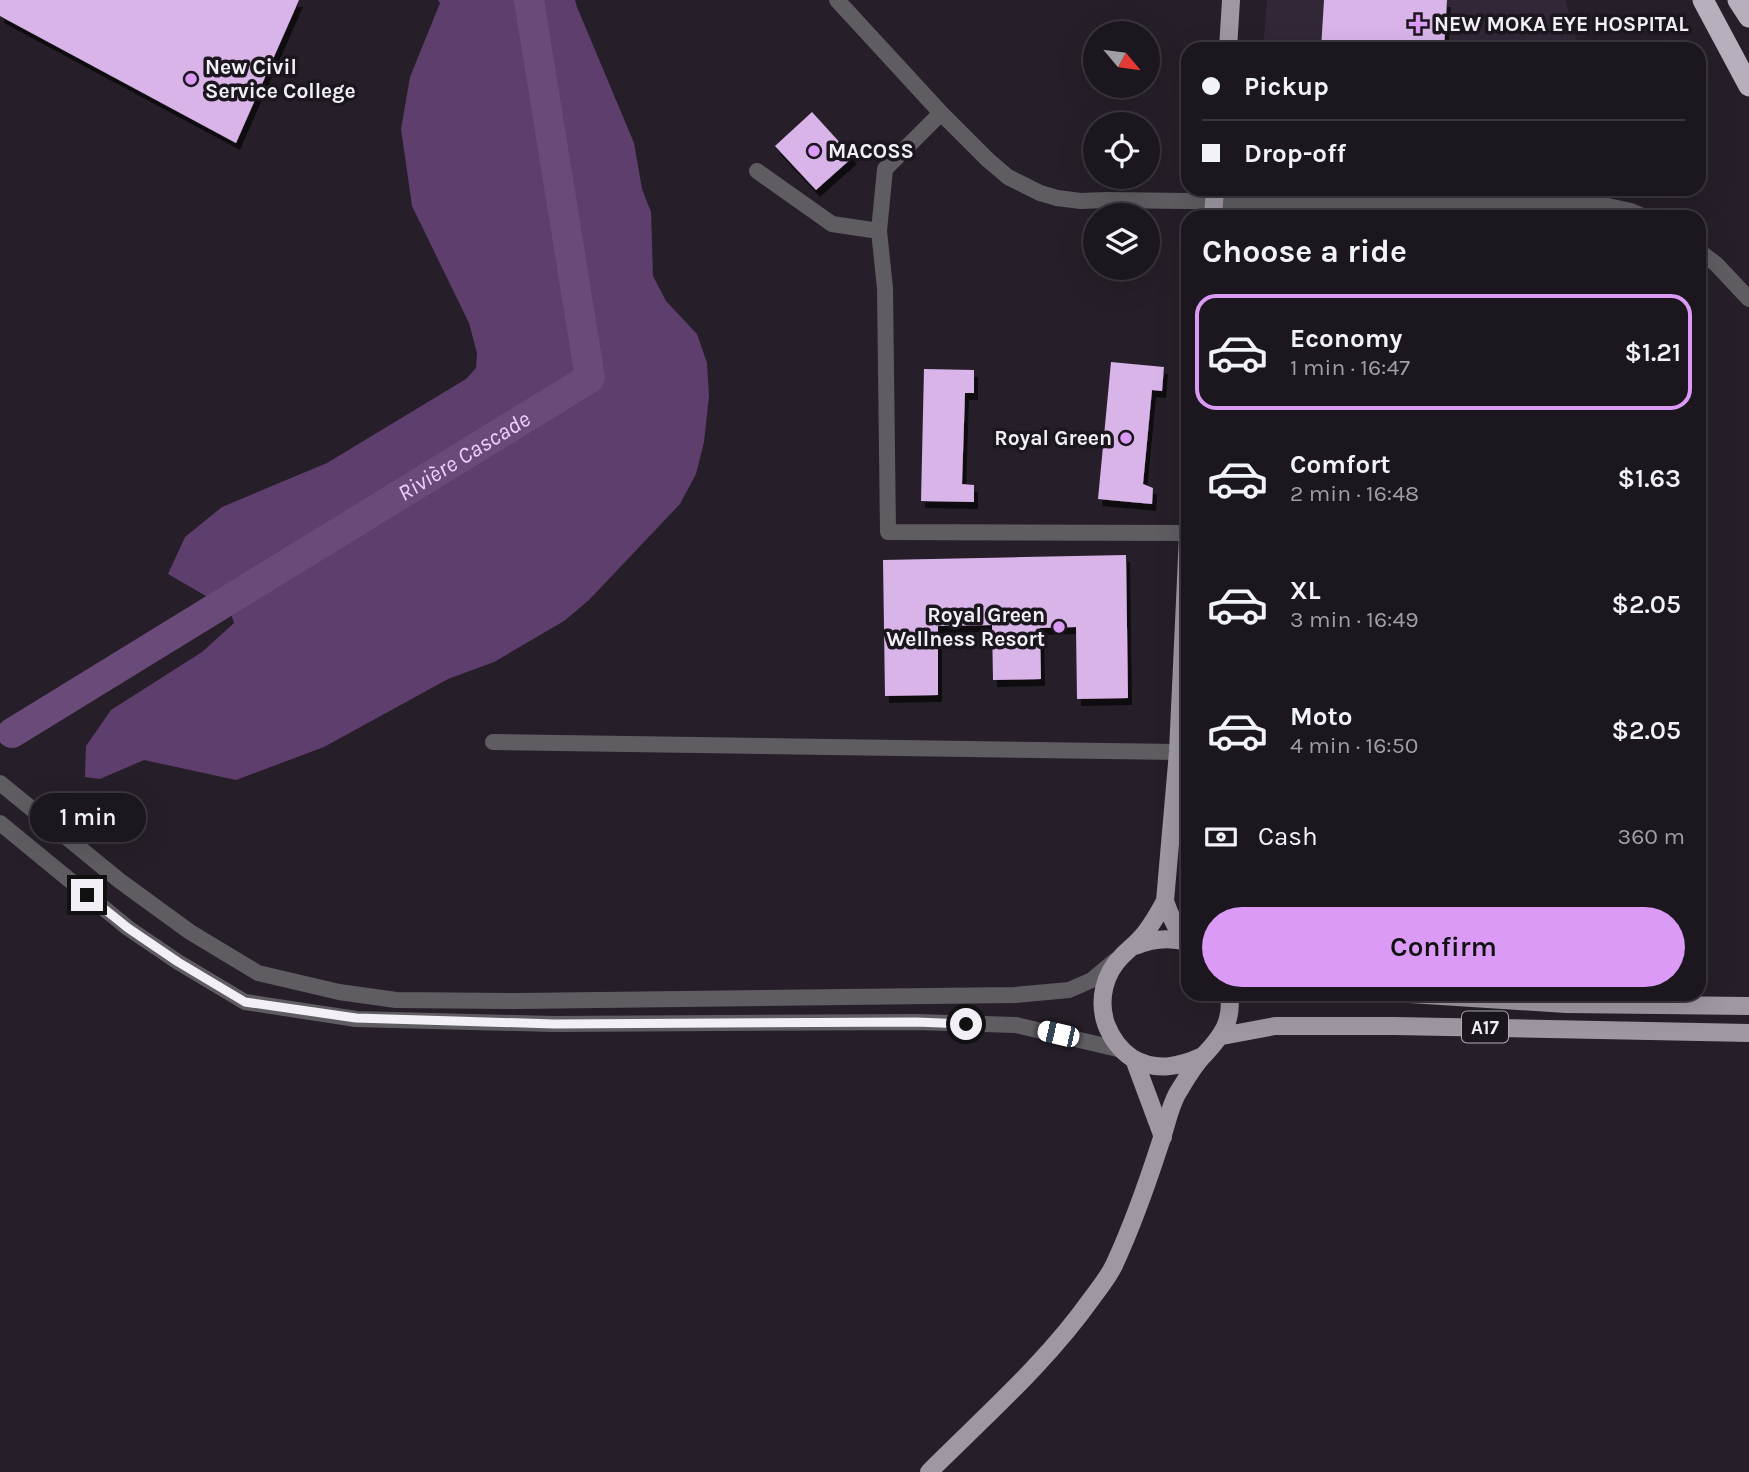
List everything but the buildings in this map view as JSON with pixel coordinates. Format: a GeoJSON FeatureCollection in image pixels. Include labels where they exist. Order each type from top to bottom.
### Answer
{"type":"FeatureCollection","features":[{"type":"Feature","properties":{"kind":"highway"},"geometry":{"type":"LineString","coordinates":[[1703,0],[1749,86]]}},
{"type":"Feature","properties":{"kind":"highway"},"geometry":{"type":"LineString","coordinates":[[1738,0],[1749,17]]}},
{"type":"Feature","properties":{"kind":"main road"},"geometry":{"type":"LineString","coordinates":[[1228,42],[1231,0]]}},
{"type":"Feature","properties":{"kind":"main road"},"geometry":{"type":"LineString","coordinates":[[1181,687],[1166,901],[1174,924],[1181,934]]}},
{"type":"Feature","properties":{"kind":"main road"},"geometry":{"type":"LineString","coordinates":[[1163,1137],[1128,1055],[1109,1034],[1102,1013],[1102,992],[1110,971],[1146,932],[1166,901]]}},
{"type":"Feature","properties":{"kind":"main road"},"geometry":{"type":"LineString","coordinates":[[1128,951],[1149,940],[1168,938],[1181,941]]}},
{"type":"Feature","properties":{"kind":"main road"},"geometry":{"type":"LineString","coordinates":[[929,1472],[1035,1368],[1075,1321],[1114,1266],[1143,1194],[1174,1100],[1203,1056],[1222,1035],[1231,1001]]}},
{"type":"Feature","properties":{"kind":"main road","name":"A17"},"geometry":{"type":"LineString","coordinates":[[1519,1001],[1749,1006]]}},
{"type":"Feature","properties":{"kind":"main road","name":"A17"},"geometry":{"type":"LineString","coordinates":[[1222,1035],[1275,1026],[1422,1026],[1749,1033]]}},
{"type":"Feature","properties":{"kind":"main road"},"geometry":{"type":"LineString","coordinates":[[1128,1055],[1151,1066],[1169,1067],[1186,1064],[1203,1056]]}},
{"type":"Feature","properties":{"kind":"street"},"geometry":{"type":"LineString","coordinates":[[837,0],[988,160],[1008,177],[1040,193],[1057,198],[1081,201],[1608,206],[1626,210]]}},
{"type":"Feature","properties":{"kind":"street"},"geometry":{"type":"LineString","coordinates":[[941,113],[885,169],[878,231],[885,288],[888,532],[1181,535]]}},
{"type":"Feature","properties":{"kind":"street"},"geometry":{"type":"LineString","coordinates":[[757,171],[832,224],[878,231]]}},
{"type":"Feature","properties":{"kind":"street"},"geometry":{"type":"LineString","coordinates":[[1706,256],[1749,299]]}},
{"type":"Feature","properties":{"kind":"street"},"geometry":{"type":"LineString","coordinates":[[493,743],[1178,752]]}},
{"type":"Feature","properties":{"kind":"street"},"geometry":{"type":"LineString","coordinates":[[0,783],[120,881],[190,932],[258,973],[339,992],[396,1000],[517,1001],[1015,995],[1069,990],[1092,980],[1128,951]]}},
{"type":"Feature","properties":{"kind":"street"},"geometry":{"type":"LineString","coordinates":[[0,823],[128,928],[245,1002],[356,1018],[554,1024],[916,1022],[1016,1025],[1128,1055]]}},
{"type":"Feature","properties":{"kind":"shaded area"},"geometry":{"type":"Polygon","coordinates":[[[438,0],[575,0],[634,143],[642,189],[651,212],[653,276],[666,301],[697,334],[707,363],[709,396],[704,442],[696,474],[680,504],[589,600],[564,621],[494,662],[448,679],[324,747],[236,780],[144,760],[100,779],[85,777],[86,746],[111,710],[202,652],[234,623],[230,610],[168,574],[185,537],[222,507],[327,463],[466,379],[476,368],[477,353],[469,323],[412,206],[401,129],[410,77],[440,3],[438,0]]]}},
{"type":"Feature","properties":{"kind":"shaded area","name":"NEW MOKA EYE HOSPITAL"},"geometry":{"type":"Polygon","coordinates":[[[1267,0],[1565,0],[1577,42],[1264,42],[1267,0]]]}},
{"type":"Feature","properties":{"kind":"waterway","name":"Rivière Cascade"},"geometry":{"type":"LineString","coordinates":[[12,733],[590,378],[529,0]]}},
{"type":"Feature","properties":{"kind":"place","name":"NEW MOKA EYE HOSPITAL"},"geometry":{"type":"Point","coordinates":[1418,24]}},
{"type":"Feature","properties":{"kind":"place","name":"New Civil Service College"},"geometry":{"type":"Point","coordinates":[191,79]}},
{"type":"Feature","properties":{"kind":"place","name":"MACOSS"},"geometry":{"type":"Point","coordinates":[814,151]}},
{"type":"Feature","properties":{"kind":"place","name":"Royal Green"},"geometry":{"type":"Point","coordinates":[1126,438]}},
{"type":"Feature","properties":{"kind":"place","name":"Royal Green Wellness Resort"},"geometry":{"type":"Point","coordinates":[1059,627]}},
{"type":"Feature","properties":{"kind":"route"},"geometry":{"type":"LineString","coordinates":[[87,895],[128,928],[178,962],[245,1002],[356,1018],[554,1024],[966,1024]]}}]}
